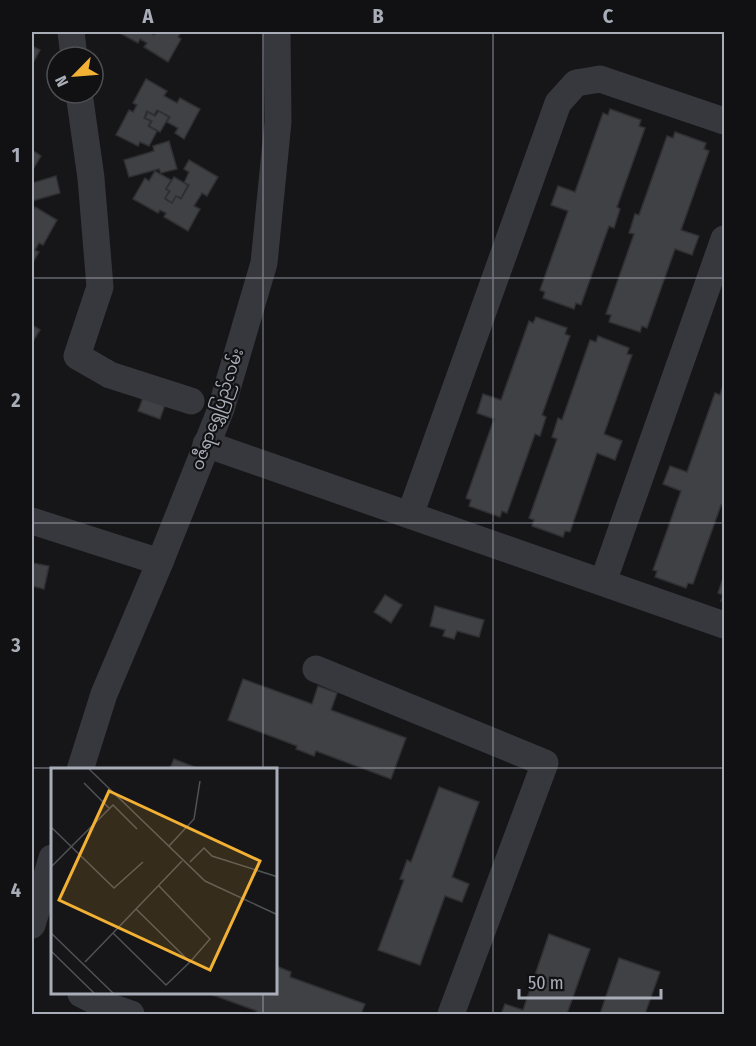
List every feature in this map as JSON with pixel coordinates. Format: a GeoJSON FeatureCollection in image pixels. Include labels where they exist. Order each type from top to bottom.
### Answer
{"type":"FeatureCollection","features":[{"type":"Feature","properties":{"kind":"street","name":"ဝဇီရာရွှေပြည်လမ်း"},"geometry":{"type":"LineString","coordinates":[[81,768],[104,694],[160,562],[220,409],[264,263],[278,122],[277,32]]}},
{"type":"Feature","properties":{"kind":"street"},"geometry":{"type":"LineString","coordinates":[[410,515],[558,103],[576,83],[600,79],[724,121]]}},
{"type":"Feature","properties":{"kind":"street"},"geometry":{"type":"LineString","coordinates":[[81,105],[92,178],[100,287],[77,356],[110,375],[191,401]]}},
{"type":"Feature","properties":{"kind":"street"},"geometry":{"type":"LineString","coordinates":[[603,582],[724,239]]}},
{"type":"Feature","properties":{"kind":"street"},"geometry":{"type":"LineString","coordinates":[[206,444],[724,625]]}},
{"type":"Feature","properties":{"kind":"street"},"geometry":{"type":"LineString","coordinates":[[32,521],[160,562]]}},
{"type":"Feature","properties":{"kind":"street"},"geometry":{"type":"LineString","coordinates":[[316,669],[545,763],[451,1014]]}},
{"type":"Feature","properties":{"kind":"street"},"geometry":{"type":"LineString","coordinates":[[32,925],[51,861]]}},
{"type":"Feature","properties":{"kind":"street"},"geometry":{"type":"LineString","coordinates":[[91,1004],[131,1014]]}},
{"type":"Feature","properties":{"kind":"building"},"geometry":{"type":"Polygon","coordinates":[[[118,32],[149,32],[154,35],[156,32],[181,32],[178,37],[181,39],[168,62],[144,47],[147,43],[140,39],[138,43],[118,32]]]}},
{"type":"Feature","properties":{"kind":"building"},"geometry":{"type":"Polygon","coordinates":[[[32,46],[40,50],[32,65],[32,46]]]}},
{"type":"Feature","properties":{"kind":"building"},"geometry":{"type":"Polygon","coordinates":[[[146,79],[167,91],[164,96],[177,103],[180,98],[200,109],[184,139],[175,133],[178,128],[167,122],[170,117],[157,110],[154,115],[147,111],[144,118],[151,121],[148,126],[157,131],[149,146],[140,142],[138,146],[116,135],[129,110],[133,112],[137,105],[133,103],[146,79]]]}},
{"type":"Feature","properties":{"kind":"building"},"geometry":{"type":"Polygon","coordinates":[[[610,109],[641,120],[639,126],[645,128],[617,207],[620,209],[614,228],[609,226],[581,305],[576,303],[574,309],[543,298],[545,292],[540,290],[568,211],[551,205],[558,186],[575,192],[603,113],[608,115],[610,109]]]}},
{"type":"Feature","properties":{"kind":"building"},"geometry":{"type":"Polygon","coordinates":[[[159,111],[169,117],[160,132],[149,126],[152,121],[145,118],[148,112],[155,116],[159,111]]]}},
{"type":"Feature","properties":{"kind":"building"},"geometry":{"type":"Polygon","coordinates":[[[675,132],[706,143],[704,149],[709,151],[681,230],[699,236],[692,255],[675,249],[647,328],[642,326],[640,332],[609,322],[611,315],[606,314],[634,234],[629,233],[635,214],[639,215],[667,136],[673,138],[675,132]]]}},
{"type":"Feature","properties":{"kind":"building"},"geometry":{"type":"Polygon","coordinates":[[[169,141],[177,169],[161,173],[159,169],[129,177],[124,160],[154,151],[153,146],[169,141]]]}},
{"type":"Feature","properties":{"kind":"building"},"geometry":{"type":"Polygon","coordinates":[[[32,150],[41,156],[32,171],[32,150]]]}},
{"type":"Feature","properties":{"kind":"building"},"geometry":{"type":"Polygon","coordinates":[[[189,160],[218,177],[207,196],[202,193],[194,206],[200,209],[188,231],[164,217],[166,213],[160,210],[158,213],[133,199],[145,178],[149,181],[155,171],[171,180],[166,189],[169,191],[165,199],[172,203],[176,196],[181,199],[189,185],[184,183],[189,172],[184,169],[189,160]]]}},
{"type":"Feature","properties":{"kind":"building"},"geometry":{"type":"Polygon","coordinates":[[[56,176],[60,193],[32,201],[32,183],[56,176]]]}},
{"type":"Feature","properties":{"kind":"building"},"geometry":{"type":"Polygon","coordinates":[[[174,177],[188,185],[181,198],[176,196],[172,203],[165,198],[170,191],[166,189],[174,177]]]}},
{"type":"Feature","properties":{"kind":"building"},"geometry":{"type":"Polygon","coordinates":[[[35,207],[57,220],[43,245],[39,243],[35,250],[39,252],[32,264],[32,212],[35,207]]]}},
{"type":"Feature","properties":{"kind":"building"},"geometry":{"type":"Polygon","coordinates":[[[536,317],[567,328],[565,334],[570,336],[542,415],[546,417],[540,436],[535,434],[507,513],[502,511],[500,517],[469,506],[471,500],[466,498],[494,419],[477,413],[483,394],[501,400],[529,321],[533,323],[536,317]]]}},
{"type":"Feature","properties":{"kind":"building"},"geometry":{"type":"Polygon","coordinates":[[[32,325],[40,330],[32,343],[32,325]]]}},
{"type":"Feature","properties":{"kind":"building"},"geometry":{"type":"Polygon","coordinates":[[[598,336],[629,348],[627,354],[632,355],[604,434],[622,441],[615,460],[597,453],[570,532],[565,531],[563,537],[532,526],[534,520],[529,518],[557,439],[552,437],[558,418],[562,420],[590,340],[596,342],[598,336]]]}},
{"type":"Feature","properties":{"kind":"building"},"geometry":{"type":"Polygon","coordinates":[[[722,388],[724,389],[724,507],[721,505],[693,584],[688,583],[686,588],[655,577],[657,571],[653,570],[681,491],[663,484],[670,466],[687,472],[715,393],[720,395],[722,388]]]}},
{"type":"Feature","properties":{"kind":"building"},"geometry":{"type":"Polygon","coordinates":[[[144,395],[166,402],[160,419],[138,411],[144,395]]]}},
{"type":"Feature","properties":{"kind":"building"},"geometry":{"type":"Polygon","coordinates":[[[33,563],[49,566],[44,589],[32,586],[33,563]]]}},
{"type":"Feature","properties":{"kind":"building"},"geometry":{"type":"Polygon","coordinates":[[[724,575],[724,602],[721,601],[723,595],[718,593],[724,575]]]}},
{"type":"Feature","properties":{"kind":"building"},"geometry":{"type":"Polygon","coordinates":[[[385,595],[402,605],[391,623],[374,612],[385,595]]]}},
{"type":"Feature","properties":{"kind":"building"},"geometry":{"type":"Polygon","coordinates":[[[435,606],[484,620],[479,637],[457,631],[454,639],[443,636],[445,630],[430,626],[435,606]]]}},
{"type":"Feature","properties":{"kind":"building"},"geometry":{"type":"Polygon","coordinates":[[[243,679],[312,704],[318,686],[337,693],[331,710],[406,738],[391,779],[316,751],[314,756],[296,749],[297,746],[228,720],[243,679]]]}},
{"type":"Feature","properties":{"kind":"building"},"geometry":{"type":"Polygon","coordinates":[[[174,759],[197,768],[170,768],[174,759]]]}},
{"type":"Feature","properties":{"kind":"building"},"geometry":{"type":"Polygon","coordinates":[[[439,787],[479,802],[452,877],[469,884],[462,902],[445,896],[420,965],[378,950],[404,880],[400,879],[407,860],[411,862],[439,787]]]}},
{"type":"Feature","properties":{"kind":"building"},"geometry":{"type":"Polygon","coordinates":[[[549,934],[590,949],[567,1014],[501,1014],[505,1004],[523,1010],[549,934]]]}},
{"type":"Feature","properties":{"kind":"building"},"geometry":{"type":"Polygon","coordinates":[[[619,958],[660,972],[645,1014],[600,1014],[619,958]]]}},
{"type":"Feature","properties":{"kind":"building"},"geometry":{"type":"Polygon","coordinates":[[[278,967],[291,972],[290,977],[365,1004],[361,1014],[255,1014],[257,1011],[213,995],[278,995],[278,967]]]}}]}
